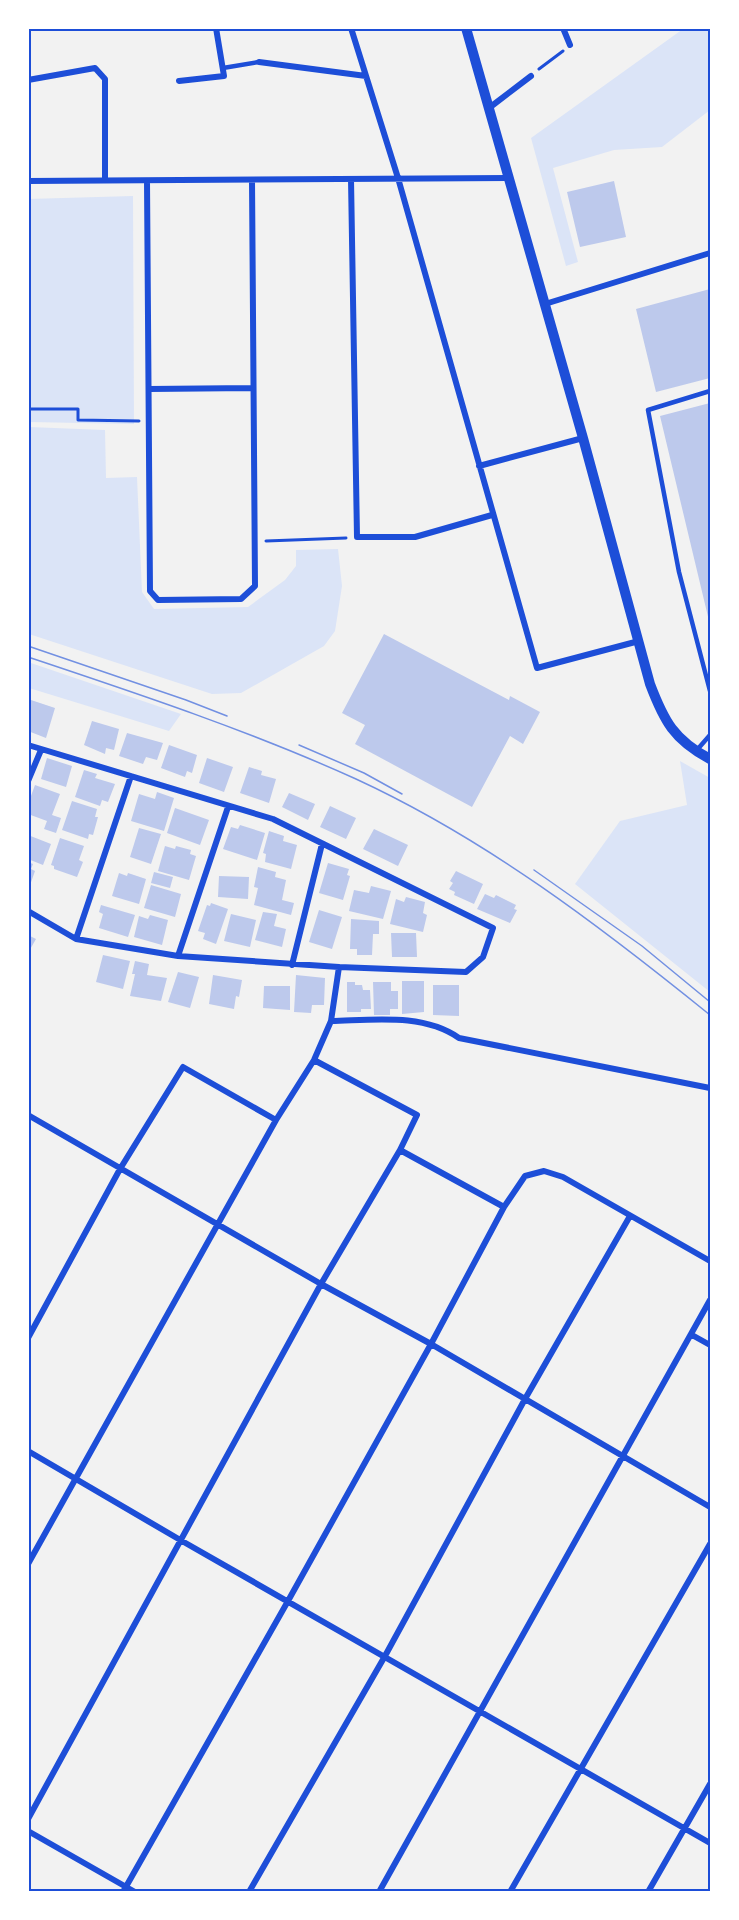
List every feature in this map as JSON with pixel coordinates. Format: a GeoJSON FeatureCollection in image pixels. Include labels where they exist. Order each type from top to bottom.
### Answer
{"type":"FeatureCollection","features":[{"type":"Feature","properties":{"kind":"street"},"geometry":{"type":"LineString","coordinates":[[179,81],[224,75],[216,28]]}},
{"type":"Feature","properties":{"kind":"street"},"geometry":{"type":"LineString","coordinates":[[351,28],[398,178],[537,668],[639,641]]}},
{"type":"Feature","properties":{"kind":"street"},"geometry":{"type":"LineString","coordinates":[[466,28],[583,438],[650,684],[662,716],[680,738],[696,752],[711,759]]}},
{"type":"Feature","properties":{"kind":"street"},"geometry":{"type":"LineString","coordinates":[[563,28],[570,45]]}},
{"type":"Feature","properties":{"kind":"street"},"geometry":{"type":"LineString","coordinates":[[259,62],[366,76]]}},
{"type":"Feature","properties":{"kind":"street"},"geometry":{"type":"LineString","coordinates":[[28,80],[95,68],[105,79],[105,180]]}},
{"type":"Feature","properties":{"kind":"street"},"geometry":{"type":"LineString","coordinates":[[488,108],[531,76]]}},
{"type":"Feature","properties":{"kind":"street"},"geometry":{"type":"LineString","coordinates":[[28,181],[508,178]]}},
{"type":"Feature","properties":{"kind":"street"},"geometry":{"type":"LineString","coordinates":[[351,179],[357,537],[415,537],[492,515]]}},
{"type":"Feature","properties":{"kind":"street"},"geometry":{"type":"LineString","coordinates":[[147,181],[150,591],[158,600],[242,599],[255,586],[252,180]]}},
{"type":"Feature","properties":{"kind":"street"},"geometry":{"type":"LineString","coordinates":[[545,304],[711,253]]}},
{"type":"Feature","properties":{"kind":"street"},"geometry":{"type":"LineString","coordinates":[[149,389],[252,388]]}},
{"type":"Feature","properties":{"kind":"street"},"geometry":{"type":"LineString","coordinates":[[478,466],[583,438]]}},
{"type":"Feature","properties":{"kind":"street"},"geometry":{"type":"LineString","coordinates":[[28,746],[273,819],[494,928],[483,957],[466,972],[292,965],[177,956],[76,939],[28,911]]}},
{"type":"Feature","properties":{"kind":"street"},"geometry":{"type":"LineString","coordinates":[[28,781],[41,750]]}},
{"type":"Feature","properties":{"kind":"street"},"geometry":{"type":"LineString","coordinates":[[76,939],[131,776]]}},
{"type":"Feature","properties":{"kind":"street"},"geometry":{"type":"LineString","coordinates":[[177,956],[228,807]]}},
{"type":"Feature","properties":{"kind":"street"},"geometry":{"type":"LineString","coordinates":[[292,965],[322,844]]}},
{"type":"Feature","properties":{"kind":"street"},"geometry":{"type":"LineString","coordinates":[[28,1564],[219,1226],[276,1120],[314,1060],[331,1021],[339,967]]}},
{"type":"Feature","properties":{"kind":"street"},"geometry":{"type":"LineString","coordinates":[[331,1021],[400,1019],[444,1028],[459,1038],[711,1088]]}},
{"type":"Feature","properties":{"kind":"street"},"geometry":{"type":"LineString","coordinates":[[28,1819],[321,1284],[400,1150],[417,1115],[314,1060]]}},
{"type":"Feature","properties":{"kind":"street"},"geometry":{"type":"LineString","coordinates":[[28,1338],[120,1169],[183,1067],[276,1120]]}},
{"type":"Feature","properties":{"kind":"street"},"geometry":{"type":"LineString","coordinates":[[28,1116],[321,1284],[431,1344],[711,1507]]}},
{"type":"Feature","properties":{"kind":"street"},"geometry":{"type":"LineString","coordinates":[[400,1150],[504,1207]]}},
{"type":"Feature","properties":{"kind":"street"},"geometry":{"type":"LineString","coordinates":[[124,1889],[288,1601],[431,1344],[504,1207],[525,1176],[544,1171],[563,1177],[711,1261]]}},
{"type":"Feature","properties":{"kind":"street"},"geometry":{"type":"LineString","coordinates":[[249,1892],[385,1656],[525,1399],[630,1216]]}},
{"type":"Feature","properties":{"kind":"street"},"geometry":{"type":"LineString","coordinates":[[379,1892],[711,1300]]}},
{"type":"Feature","properties":{"kind":"street"},"geometry":{"type":"LineString","coordinates":[[692,1335],[711,1345]]}},
{"type":"Feature","properties":{"kind":"street"},"geometry":{"type":"LineString","coordinates":[[28,1450],[479,1712],[711,1843]]}},
{"type":"Feature","properties":{"kind":"street"},"geometry":{"type":"LineString","coordinates":[[510,1892],[711,1544]]}},
{"type":"Feature","properties":{"kind":"street"},"geometry":{"type":"LineString","coordinates":[[648,1892],[711,1784]]}},
{"type":"Feature","properties":{"kind":"street"},"geometry":{"type":"LineString","coordinates":[[28,1830],[124,1889],[135,1892]]}},
{"type":"Feature","properties":{"kind":"lane"},"geometry":{"type":"LineString","coordinates":[[223,68],[259,62]]}},
{"type":"Feature","properties":{"kind":"lane"},"geometry":{"type":"LineString","coordinates":[[711,391],[648,410],[679,572],[711,691]]}},
{"type":"Feature","properties":{"kind":"lane"},"geometry":{"type":"LineString","coordinates":[[696,752],[711,735]]}},
{"type":"Feature","properties":{"kind":"path"},"geometry":{"type":"LineString","coordinates":[[531,76],[570,45]]}},
{"type":"Feature","properties":{"kind":"path"},"geometry":{"type":"LineString","coordinates":[[28,409],[78,409],[78,420],[148,421]]}},
{"type":"Feature","properties":{"kind":"path"},"geometry":{"type":"LineString","coordinates":[[255,541],[357,537]]}},
{"type":"Feature","properties":{"kind":"shaded area"},"geometry":{"type":"Polygon","coordinates":[[[683,29],[710,29],[710,110],[662,147],[614,150],[553,168],[578,262],[566,266],[531,138],[683,29]]]}},
{"type":"Feature","properties":{"kind":"shaded area"},"geometry":{"type":"Polygon","coordinates":[[[133,196],[134,424],[29,422],[28,199],[133,196]]]}},
{"type":"Feature","properties":{"kind":"shaded area"},"geometry":{"type":"Polygon","coordinates":[[[29,427],[105,430],[106,478],[137,477],[142,592],[154,609],[248,607],[285,580],[296,566],[296,550],[338,549],[342,586],[335,631],[324,646],[241,693],[212,694],[29,634],[29,427]]]}},
{"type":"Feature","properties":{"kind":"shaded area"},"geometry":{"type":"Polygon","coordinates":[[[28,662],[181,714],[169,731],[29,688],[28,662]]]}},
{"type":"Feature","properties":{"kind":"shaded area"},"geometry":{"type":"Polygon","coordinates":[[[680,761],[710,778],[710,992],[575,884],[620,821],[687,805],[680,761]]]}},
{"type":"Feature","properties":{"kind":"building"},"geometry":{"type":"Polygon","coordinates":[[[614,181],[626,237],[580,247],[567,192],[614,181]]]}},
{"type":"Feature","properties":{"kind":"building"},"geometry":{"type":"Polygon","coordinates":[[[710,289],[710,378],[656,392],[636,309],[710,289]]]}},
{"type":"Feature","properties":{"kind":"building"},"geometry":{"type":"Polygon","coordinates":[[[710,403],[710,625],[660,416],[710,403]]]}},
{"type":"Feature","properties":{"kind":"building"},"geometry":{"type":"Polygon","coordinates":[[[384,634],[509,700],[510,696],[540,712],[523,744],[510,736],[472,807],[355,744],[365,725],[342,713],[384,634]]]}},
{"type":"Feature","properties":{"kind":"building"},"geometry":{"type":"Polygon","coordinates":[[[28,699],[55,708],[46,738],[28,731],[28,699]]]}},
{"type":"Feature","properties":{"kind":"building"},"geometry":{"type":"Polygon","coordinates":[[[92,721],[119,729],[114,750],[106,748],[105,754],[84,745],[92,721]]]}},
{"type":"Feature","properties":{"kind":"building"},"geometry":{"type":"Polygon","coordinates":[[[127,733],[163,743],[157,760],[146,757],[143,764],[119,756],[127,733]]]}},
{"type":"Feature","properties":{"kind":"building"},"geometry":{"type":"Polygon","coordinates":[[[169,745],[197,755],[192,773],[187,771],[185,777],[161,768],[169,745]]]}},
{"type":"Feature","properties":{"kind":"building"},"geometry":{"type":"Polygon","coordinates":[[[47,758],[72,766],[66,787],[41,779],[47,758]]]}},
{"type":"Feature","properties":{"kind":"building"},"geometry":{"type":"Polygon","coordinates":[[[207,758],[233,767],[224,792],[199,783],[207,758]]]}},
{"type":"Feature","properties":{"kind":"building"},"geometry":{"type":"Polygon","coordinates":[[[249,767],[262,771],[261,775],[276,779],[269,803],[240,793],[249,767]]]}},
{"type":"Feature","properties":{"kind":"building"},"geometry":{"type":"Polygon","coordinates":[[[84,770],[97,774],[95,778],[115,784],[108,802],[102,800],[100,806],[75,797],[84,770]]]}},
{"type":"Feature","properties":{"kind":"building"},"geometry":{"type":"Polygon","coordinates":[[[35,785],[60,794],[52,815],[61,818],[56,833],[44,829],[47,821],[28,814],[28,804],[35,785]]]}},
{"type":"Feature","properties":{"kind":"building"},"geometry":{"type":"Polygon","coordinates":[[[157,792],[174,798],[164,831],[131,821],[139,794],[155,799],[157,792]]]}},
{"type":"Feature","properties":{"kind":"building"},"geometry":{"type":"Polygon","coordinates":[[[289,793],[315,804],[308,820],[282,807],[289,793]]]}},
{"type":"Feature","properties":{"kind":"building"},"geometry":{"type":"Polygon","coordinates":[[[72,801],[97,809],[95,817],[98,817],[93,835],[89,834],[88,839],[62,830],[72,801]]]}},
{"type":"Feature","properties":{"kind":"building"},"geometry":{"type":"Polygon","coordinates":[[[330,806],[356,818],[346,839],[320,827],[330,806]]]}},
{"type":"Feature","properties":{"kind":"building"},"geometry":{"type":"Polygon","coordinates":[[[175,808],[209,820],[200,845],[167,833],[175,808]]]}},
{"type":"Feature","properties":{"kind":"building"},"geometry":{"type":"Polygon","coordinates":[[[240,825],[265,833],[257,860],[223,849],[231,827],[238,829],[240,825]]]}},
{"type":"Feature","properties":{"kind":"building"},"geometry":{"type":"Polygon","coordinates":[[[139,828],[161,834],[151,864],[130,857],[139,828]]]}},
{"type":"Feature","properties":{"kind":"building"},"geometry":{"type":"Polygon","coordinates":[[[374,829],[408,845],[398,866],[363,849],[374,829]]]}},
{"type":"Feature","properties":{"kind":"building"},"geometry":{"type":"Polygon","coordinates":[[[269,831],[284,836],[283,841],[297,845],[291,869],[265,862],[266,854],[263,853],[269,831]]]}},
{"type":"Feature","properties":{"kind":"building"},"geometry":{"type":"Polygon","coordinates":[[[28,835],[51,844],[43,865],[28,859],[28,835]]]}},
{"type":"Feature","properties":{"kind":"building"},"geometry":{"type":"Polygon","coordinates":[[[60,838],[84,846],[79,860],[83,862],[77,877],[54,869],[51,865],[60,838]]]}},
{"type":"Feature","properties":{"kind":"building"},"geometry":{"type":"Polygon","coordinates":[[[165,846],[191,850],[190,854],[196,856],[189,880],[158,871],[165,846]]]}},
{"type":"Feature","properties":{"kind":"building"},"geometry":{"type":"Polygon","coordinates":[[[28,862],[33,864],[31,869],[35,871],[29,888],[28,862]]]}},
{"type":"Feature","properties":{"kind":"building"},"geometry":{"type":"Polygon","coordinates":[[[328,863],[349,869],[347,875],[350,876],[343,900],[319,893],[328,863]]]}},
{"type":"Feature","properties":{"kind":"building"},"geometry":{"type":"Polygon","coordinates":[[[258,867],[276,872],[275,877],[286,880],[282,900],[294,903],[291,915],[254,905],[258,888],[254,887],[258,867]]]}},
{"type":"Feature","properties":{"kind":"building"},"geometry":{"type":"Polygon","coordinates":[[[456,871],[483,884],[474,904],[454,895],[455,892],[449,889],[453,883],[450,881],[456,871]]]}},
{"type":"Feature","properties":{"kind":"building"},"geometry":{"type":"Polygon","coordinates":[[[154,872],[173,877],[170,888],[151,883],[154,872]]]}},
{"type":"Feature","properties":{"kind":"building"},"geometry":{"type":"Polygon","coordinates":[[[119,873],[127,876],[128,873],[146,879],[139,904],[112,896],[119,873]]]}},
{"type":"Feature","properties":{"kind":"building"},"geometry":{"type":"Polygon","coordinates":[[[219,876],[249,877],[248,899],[218,897],[219,876]]]}},
{"type":"Feature","properties":{"kind":"building"},"geometry":{"type":"Polygon","coordinates":[[[151,885],[181,894],[175,917],[144,908],[151,885]]]}},
{"type":"Feature","properties":{"kind":"building"},"geometry":{"type":"Polygon","coordinates":[[[371,886],[391,891],[383,919],[349,911],[354,890],[369,893],[371,886]]]}},
{"type":"Feature","properties":{"kind":"building"},"geometry":{"type":"Polygon","coordinates":[[[485,894],[494,898],[496,895],[516,905],[514,909],[517,910],[510,923],[477,909],[485,894]]]}},
{"type":"Feature","properties":{"kind":"building"},"geometry":{"type":"Polygon","coordinates":[[[406,897],[425,902],[423,913],[427,915],[423,932],[390,924],[396,899],[404,902],[406,897]]]}},
{"type":"Feature","properties":{"kind":"building"},"geometry":{"type":"Polygon","coordinates":[[[211,903],[228,909],[216,944],[203,939],[205,933],[198,931],[207,905],[210,906],[211,903]]]}},
{"type":"Feature","properties":{"kind":"building"},"geometry":{"type":"Polygon","coordinates":[[[101,905],[135,915],[128,937],[99,928],[103,914],[99,912],[101,905]]]}},
{"type":"Feature","properties":{"kind":"building"},"geometry":{"type":"Polygon","coordinates":[[[319,910],[342,917],[332,949],[309,942],[319,910]]]}},
{"type":"Feature","properties":{"kind":"building"},"geometry":{"type":"Polygon","coordinates":[[[263,912],[277,914],[274,926],[286,929],[282,947],[255,940],[263,912]]]}},
{"type":"Feature","properties":{"kind":"building"},"geometry":{"type":"Polygon","coordinates":[[[231,914],[256,920],[250,947],[224,941],[231,914]]]}},
{"type":"Feature","properties":{"kind":"building"},"geometry":{"type":"Polygon","coordinates":[[[150,915],[168,920],[162,945],[134,937],[139,916],[148,919],[150,915]]]}},
{"type":"Feature","properties":{"kind":"building"},"geometry":{"type":"Polygon","coordinates":[[[351,919],[379,921],[379,934],[373,934],[372,955],[357,955],[357,949],[350,949],[351,919]]]}},
{"type":"Feature","properties":{"kind":"building"},"geometry":{"type":"Polygon","coordinates":[[[391,933],[416,933],[417,957],[392,957],[391,933]]]}},
{"type":"Feature","properties":{"kind":"building"},"geometry":{"type":"Polygon","coordinates":[[[28,935],[36,939],[28,953],[28,935]]]}},
{"type":"Feature","properties":{"kind":"building"},"geometry":{"type":"Polygon","coordinates":[[[103,955],[130,961],[123,989],[96,982],[103,955]]]}},
{"type":"Feature","properties":{"kind":"building"},"geometry":{"type":"Polygon","coordinates":[[[135,961],[149,964],[147,975],[167,978],[161,1001],[130,996],[135,974],[132,974],[135,961]]]}},
{"type":"Feature","properties":{"kind":"building"},"geometry":{"type":"Polygon","coordinates":[[[178,972],[199,977],[190,1008],[168,1002],[178,972]]]}},
{"type":"Feature","properties":{"kind":"building"},"geometry":{"type":"Polygon","coordinates":[[[213,975],[242,980],[234,1009],[209,1004],[213,975]]]}},
{"type":"Feature","properties":{"kind":"building"},"geometry":{"type":"Polygon","coordinates":[[[296,975],[325,978],[324,1005],[312,1005],[311,1013],[294,1012],[296,975]]]}},
{"type":"Feature","properties":{"kind":"building"},"geometry":{"type":"Polygon","coordinates":[[[402,981],[424,981],[424,1012],[402,1014],[402,981]]]}},
{"type":"Feature","properties":{"kind":"building"},"geometry":{"type":"Polygon","coordinates":[[[347,982],[355,982],[355,985],[362,985],[363,990],[370,990],[371,1009],[347,1012],[347,982]]]}},
{"type":"Feature","properties":{"kind":"building"},"geometry":{"type":"Polygon","coordinates":[[[373,982],[391,982],[391,991],[398,991],[398,1009],[390,1009],[390,1015],[374,1015],[373,982]]]}},
{"type":"Feature","properties":{"kind":"building"},"geometry":{"type":"Polygon","coordinates":[[[433,985],[459,985],[459,1016],[433,1015],[433,985]]]}},
{"type":"Feature","properties":{"kind":"building"},"geometry":{"type":"Polygon","coordinates":[[[264,986],[290,986],[290,1010],[263,1008],[264,986]]]}},
{"type":"Feature","properties":{"kind":"tram line"},"geometry":{"type":"LineString","coordinates":[[28,646],[227,716]]}},
{"type":"Feature","properties":{"kind":"tram line"},"geometry":{"type":"LineString","coordinates":[[28,657],[235,729],[316,761],[404,803],[451,829],[540,886],[627,949],[710,1015]]}},
{"type":"Feature","properties":{"kind":"tram line"},"geometry":{"type":"LineString","coordinates":[[299,745],[364,773],[402,794]]}},
{"type":"Feature","properties":{"kind":"tram line"},"geometry":{"type":"LineString","coordinates":[[534,870],[642,946],[710,1002]]}}]}
